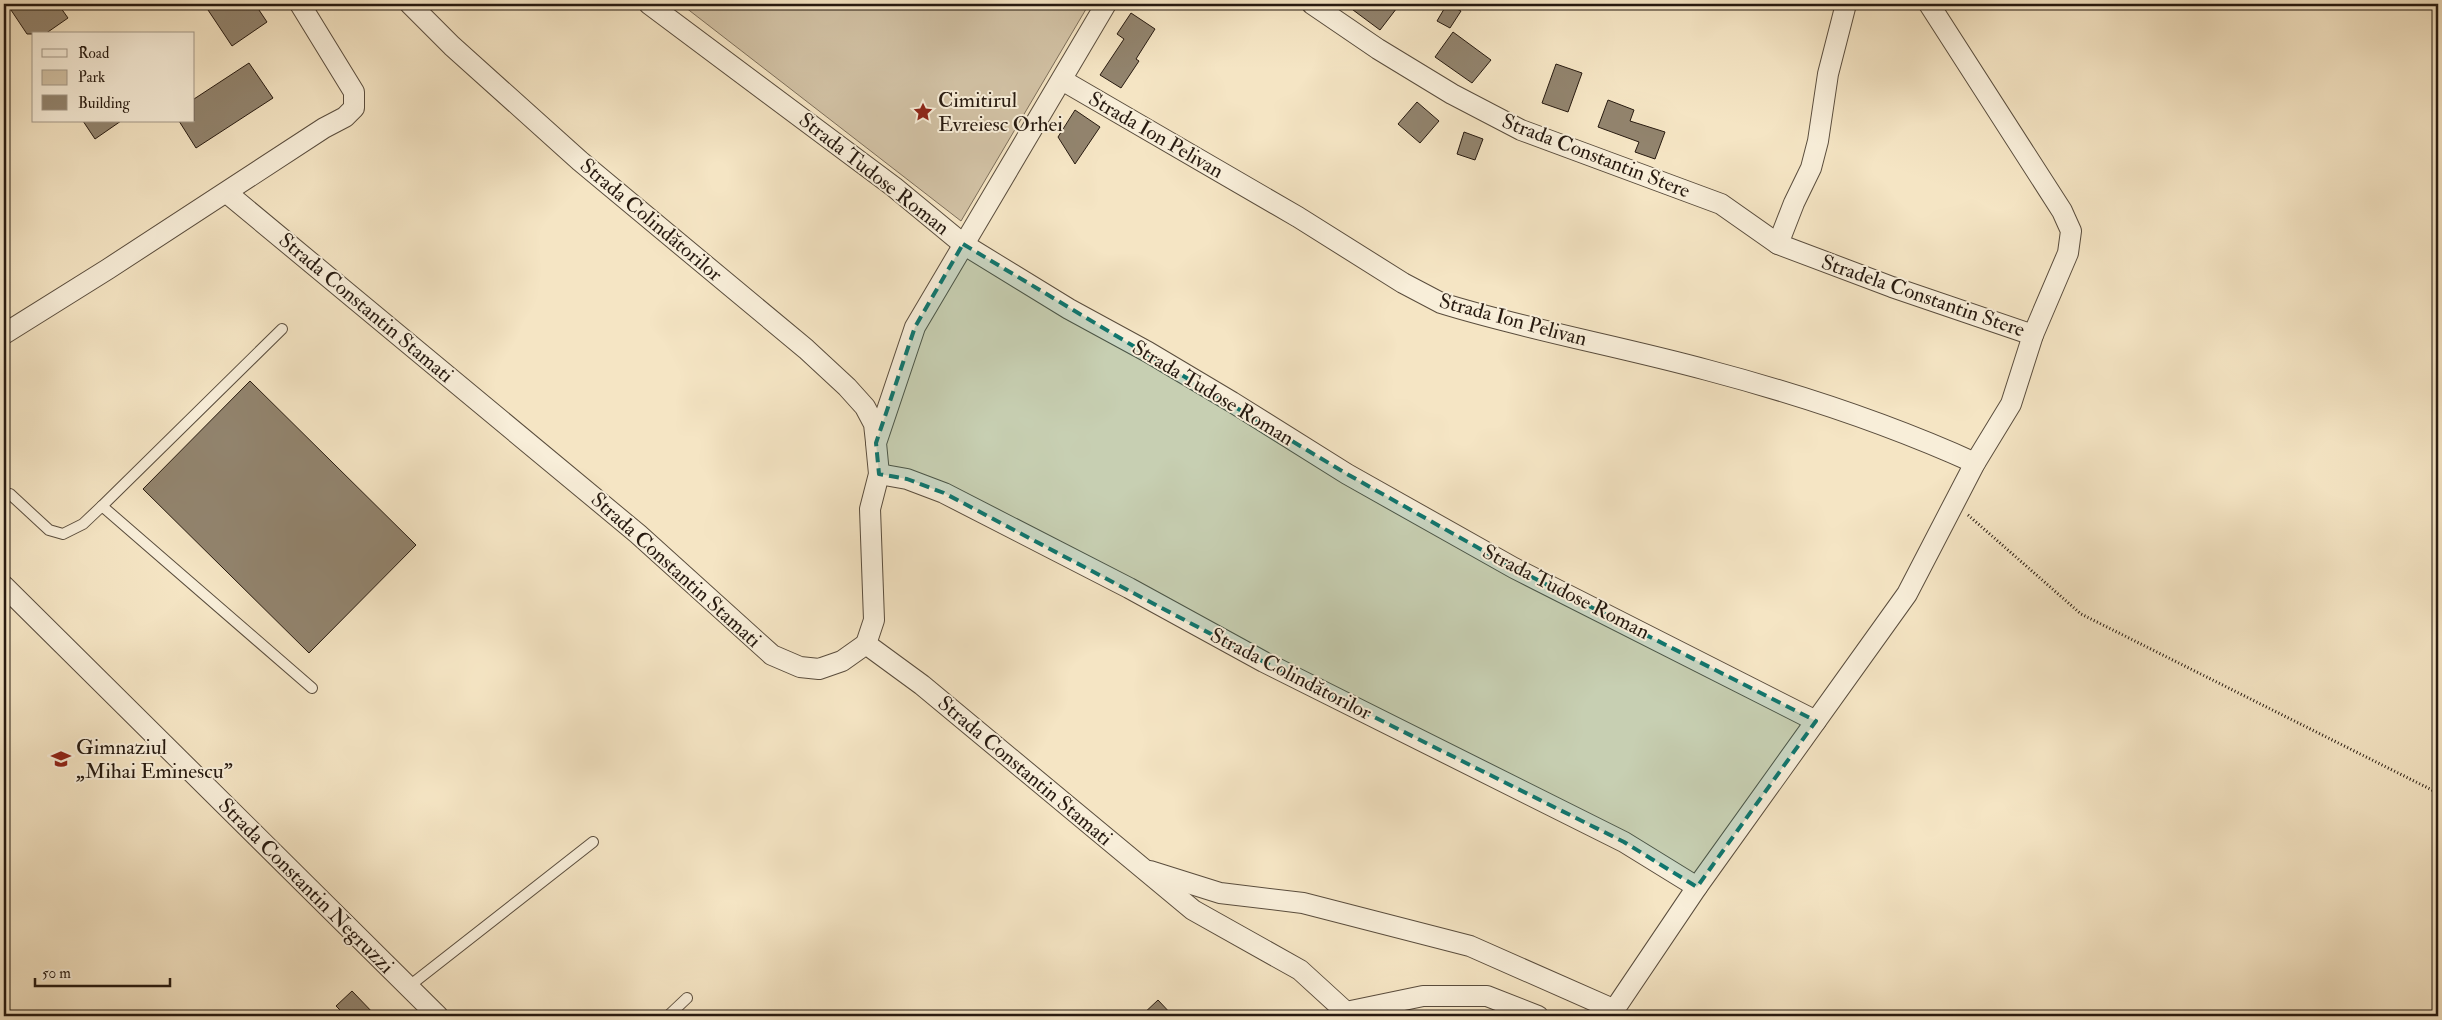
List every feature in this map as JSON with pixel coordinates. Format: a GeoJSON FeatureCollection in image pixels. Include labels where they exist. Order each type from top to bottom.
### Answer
{"type":"FeatureCollection","features":[{"type":"Feature","properties":{"kind":"street"},"geometry":{"type":"LineString","coordinates":[[4,334],[226,193],[345,116],[354,108],[354,92],[300,4]]}},
{"type":"Feature","properties":{"kind":"street","name":"Strada Colindătorilor"},"geometry":{"type":"LineString","coordinates":[[410,4],[452,46],[580,162],[806,349],[847,387],[865,407],[874,424],[879,474],[870,509],[874,620],[866,644]]}},
{"type":"Feature","properties":{"kind":"street","name":"Strada Tudose Roman"},"geometry":{"type":"LineString","coordinates":[[650,4],[894,188],[963,244],[1069,309],[1148,352],[1232,402],[1347,474],[1506,563],[1816,721]]}},
{"type":"Feature","properties":{"kind":"street"},"geometry":{"type":"LineString","coordinates":[[876,443],[915,327],[1106,4]]}},
{"type":"Feature","properties":{"kind":"street","name":"Strada Constantin Stere"},"geometry":{"type":"LineString","coordinates":[[1312,4],[1378,49],[1436,84],[1521,130],[1721,204],[1778,244]]}},
{"type":"Feature","properties":{"kind":"street"},"geometry":{"type":"LineString","coordinates":[[1778,244],[1794,203],[1811,168],[1818,141],[1828,74],[1846,4]]}},
{"type":"Feature","properties":{"kind":"street","name":"Stradela Constantin Stere"},"geometry":{"type":"LineString","coordinates":[[1778,244],[1892,287],[2033,335],[2059,278],[2068,253],[2071,231],[2062,211],[1929,4]]}},
{"type":"Feature","properties":{"kind":"street","name":"Strada Ion Pelivan"},"geometry":{"type":"LineString","coordinates":[[1062,80],[1298,217],[1403,283],[1442,303],[1707,370],[1846,413],[1928,441],[1975,463]]}},
{"type":"Feature","properties":{"kind":"street","name":"Strada Constantin Stamati"},"geometry":{"type":"LineString","coordinates":[[226,193],[638,534],[772,655],[800,666],[819,669],[842,661],[866,644],[922,684],[1192,910],[1300,970],[1342,1014]]}},
{"type":"Feature","properties":{"kind":"street"},"geometry":{"type":"LineString","coordinates":[[1612,1013],[1697,887],[1907,594],[1975,463],[2012,404],[2033,335]]}},
{"type":"Feature","properties":{"kind":"street","name":"Strada Colindătorilor"},"geometry":{"type":"LineString","coordinates":[[879,474],[907,479],[944,493],[1129,588],[1264,662],[1624,842],[1697,887]]}},
{"type":"Feature","properties":{"kind":"street","name":"Strada Constantin Negruzzi"},"geometry":{"type":"LineString","coordinates":[[4,586],[438,1016]]}},
{"type":"Feature","properties":{"kind":"street","name":"Strada Constantin Stamati"},"geometry":{"type":"LineString","coordinates":[[1141,868],[1220,893],[1303,903],[1470,946],[1612,1013]]}},
{"type":"Feature","properties":{"kind":"street"},"geometry":{"type":"LineString","coordinates":[[1342,1014],[1422,996],[1487,996],[1538,1016]]}},
{"type":"Feature","properties":{"kind":"lane"},"geometry":{"type":"LineString","coordinates":[[4,494],[10,494],[49,530],[63,534],[82,524],[282,329]]}},
{"type":"Feature","properties":{"kind":"lane"},"geometry":{"type":"LineString","coordinates":[[102,506],[312,688]]}},
{"type":"Feature","properties":{"kind":"lane"},"geometry":{"type":"LineString","coordinates":[[408,987],[593,842]]}},
{"type":"Feature","properties":{"kind":"lane"},"geometry":{"type":"LineString","coordinates":[[668,1016],[687,998]]}},
{"type":"Feature","properties":{"kind":"path"},"geometry":{"type":"LineString","coordinates":[[1955,503],[2082,614],[2438,793]]}},
{"type":"Feature","properties":{"kind":"highlighted area"},"geometry":{"type":"Polygon","coordinates":[[[963,244],[1347,474],[1514,568],[1816,721],[1697,887],[1624,842],[1264,662],[944,493],[907,479],[879,474],[876,443],[915,327],[963,244]]]}},
{"type":"Feature","properties":{"kind":"green space","name":"Cimitirul Evreiesc Orhei"},"geometry":{"type":"Polygon","coordinates":[[[681,4],[1089,4],[961,221],[681,4]]]}},
{"type":"Feature","properties":{"kind":"building"},"geometry":{"type":"Polygon","coordinates":[[[7,4],[58,4],[68,18],[48,32],[32,32],[32,34],[27,34],[7,4]]]}},
{"type":"Feature","properties":{"kind":"building"},"geometry":{"type":"Polygon","coordinates":[[[204,4],[255,4],[267,22],[232,46],[204,4]]]}},
{"type":"Feature","properties":{"kind":"building"},"geometry":{"type":"Polygon","coordinates":[[[1345,4],[1400,4],[1380,30],[1345,4]]]}},
{"type":"Feature","properties":{"kind":"building"},"geometry":{"type":"Polygon","coordinates":[[[1447,4],[1461,11],[1450,28],[1437,21],[1447,4]]]}},
{"type":"Feature","properties":{"kind":"building"},"geometry":{"type":"Polygon","coordinates":[[[1131,13],[1155,29],[1136,59],[1139,61],[1121,88],[1100,75],[1124,39],[1117,34],[1131,13]]]}},
{"type":"Feature","properties":{"kind":"building"},"geometry":{"type":"Polygon","coordinates":[[[1453,32],[1491,60],[1472,83],[1435,57],[1453,32]]]}},
{"type":"Feature","properties":{"kind":"building"},"geometry":{"type":"Polygon","coordinates":[[[249,63],[273,98],[196,148],[180,122],[195,122],[195,98],[249,63]]]}},
{"type":"Feature","properties":{"kind":"building"},"geometry":{"type":"Polygon","coordinates":[[[1556,64],[1582,73],[1568,112],[1542,103],[1556,64]]]}},
{"type":"Feature","properties":{"kind":"building"},"geometry":{"type":"Polygon","coordinates":[[[1608,100],[1634,110],[1630,121],[1665,132],[1655,159],[1635,152],[1639,142],[1598,127],[1608,100]]]}},
{"type":"Feature","properties":{"kind":"building"},"geometry":{"type":"Polygon","coordinates":[[[1417,102],[1439,121],[1420,143],[1398,124],[1417,102]]]}},
{"type":"Feature","properties":{"kind":"building"},"geometry":{"type":"Polygon","coordinates":[[[1075,110],[1100,127],[1075,164],[1058,137],[1075,110]]]}},
{"type":"Feature","properties":{"kind":"building"},"geometry":{"type":"Polygon","coordinates":[[[84,122],[120,122],[95,139],[84,122]]]}},
{"type":"Feature","properties":{"kind":"building"},"geometry":{"type":"Polygon","coordinates":[[[1464,132],[1483,139],[1475,160],[1457,154],[1464,132]]]}},
{"type":"Feature","properties":{"kind":"building"},"geometry":{"type":"Polygon","coordinates":[[[250,381],[416,545],[309,653],[143,489],[250,381]]]}},
{"type":"Feature","properties":{"kind":"building"},"geometry":{"type":"Polygon","coordinates":[[[352,991],[376,1016],[346,1016],[336,1006],[352,991]]]}},
{"type":"Feature","properties":{"kind":"building"},"geometry":{"type":"Polygon","coordinates":[[[1158,1000],[1173,1016],[1141,1016],[1158,1000]]]}},
{"type":"Feature","properties":{"kind":"place","name":"Cimitirul Evreiesc Orhei"},"geometry":{"type":"Point","coordinates":[923,112]}},
{"type":"Feature","properties":{"kind":"place","name":"Gimnaziul „Mihai Eminescu”"},"geometry":{"type":"Point","coordinates":[61,759]}}]}
